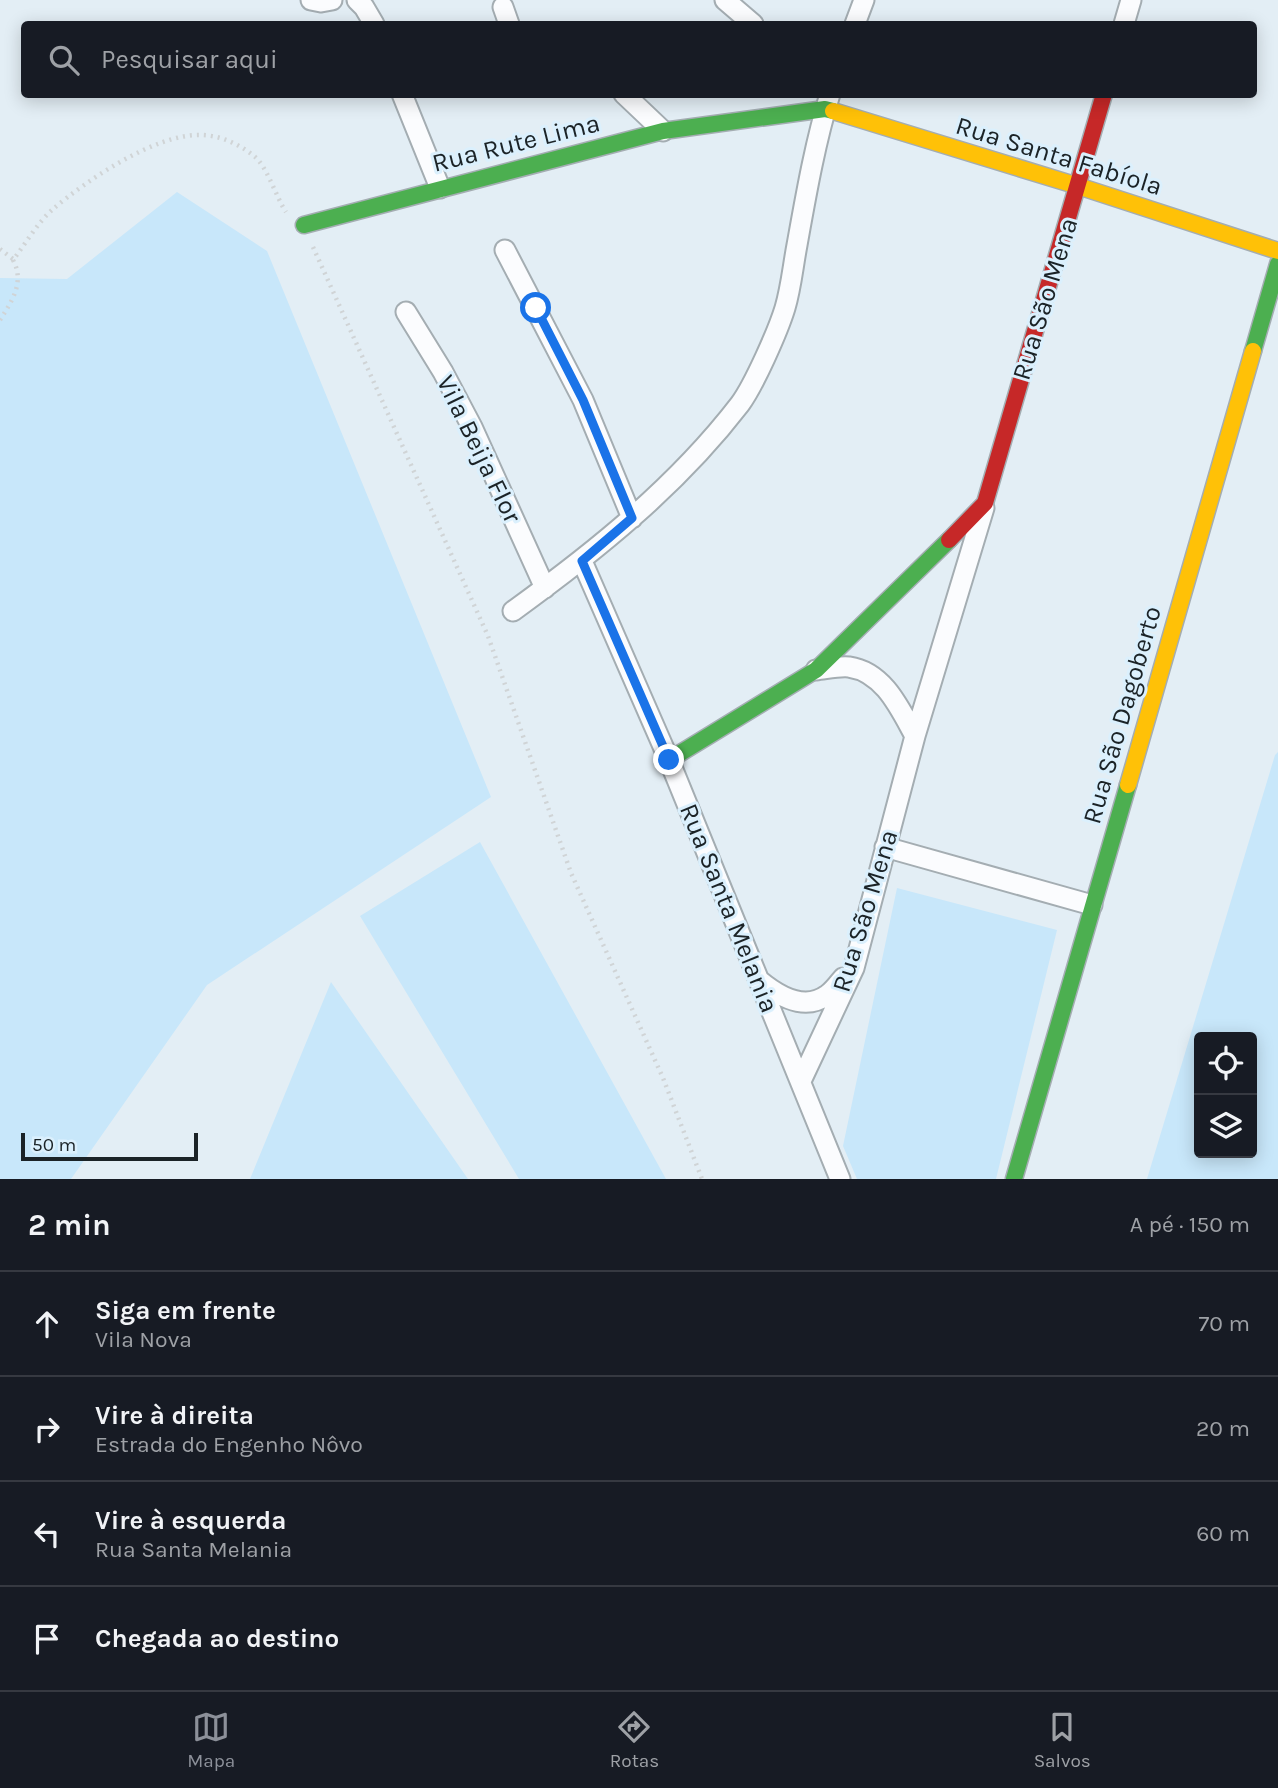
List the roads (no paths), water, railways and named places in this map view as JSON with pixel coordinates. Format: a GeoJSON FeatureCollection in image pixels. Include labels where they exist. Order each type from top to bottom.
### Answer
{"type":"FeatureCollection","features":[{"type":"Feature","properties":{"kind":"street"},"geometry":{"type":"LineString","coordinates":[[311,0],[332,0]]}},
{"type":"Feature","properties":{"kind":"street"},"geometry":{"type":"LineString","coordinates":[[357,0],[371,21]]}},
{"type":"Feature","properties":{"kind":"street"},"geometry":{"type":"LineString","coordinates":[[725,0],[750,21]]}},
{"type":"Feature","properties":{"kind":"street"},"geometry":{"type":"LineString","coordinates":[[856,21],[864,0]]}},
{"type":"Feature","properties":{"kind":"street"},"geometry":{"type":"LineString","coordinates":[[1125,21],[1131,0]]}},
{"type":"Feature","properties":{"kind":"street"},"geometry":{"type":"LineString","coordinates":[[404,98],[440,188]]}},
{"type":"Feature","properties":{"kind":"street"},"geometry":{"type":"LineString","coordinates":[[629,98],[663,131]]}},
{"type":"Feature","properties":{"kind":"street","name":"Rua São Mena"},"geometry":{"type":"LineString","coordinates":[[801,1081],[854,968],[915,736],[1103,98]]}},
{"type":"Feature","properties":{"kind":"street"},"geometry":{"type":"LineString","coordinates":[[513,611],[582,561],[632,518],[686,465],[741,402],[760,367],[785,307],[827,102]]}},
{"type":"Feature","properties":{"kind":"street","name":"Rua Rute Lima"},"geometry":{"type":"LineString","coordinates":[[304,225],[663,131],[827,102]]}},
{"type":"Feature","properties":{"kind":"street","name":"Rua Santa Fabíola"},"geometry":{"type":"LineString","coordinates":[[827,102],[1278,251]]}},
{"type":"Feature","properties":{"kind":"street"},"geometry":{"type":"LineString","coordinates":[[505,250],[583,400],[632,518]]}},
{"type":"Feature","properties":{"kind":"street","name":"Rua São Dagoberto"},"geometry":{"type":"LineString","coordinates":[[1014,1179],[1278,264]]}},
{"type":"Feature","properties":{"kind":"street","name":"Vila Beija Flor"},"geometry":{"type":"LineString","coordinates":[[407,312],[472,427],[545,588]]}},
{"type":"Feature","properties":{"kind":"street","name":"Rua São Mena"},"geometry":{"type":"LineString","coordinates":[[669,760],[816,670],[895,595],[985,503]]}},
{"type":"Feature","properties":{"kind":"street","name":"Rua Santa Melania"},"geometry":{"type":"LineString","coordinates":[[582,561],[669,760],[840,1179]]}},
{"type":"Feature","properties":{"kind":"street","name":"Rua São Mena"},"geometry":{"type":"LineString","coordinates":[[816,670],[847,667],[870,676],[893,698],[915,736]]}},
{"type":"Feature","properties":{"kind":"street"},"geometry":{"type":"LineString","coordinates":[[885,847],[1092,905]]}},
{"type":"Feature","properties":{"kind":"street"},"geometry":{"type":"LineString","coordinates":[[757,978],[777,995],[815,1002],[827,995],[854,968]]}}]}
